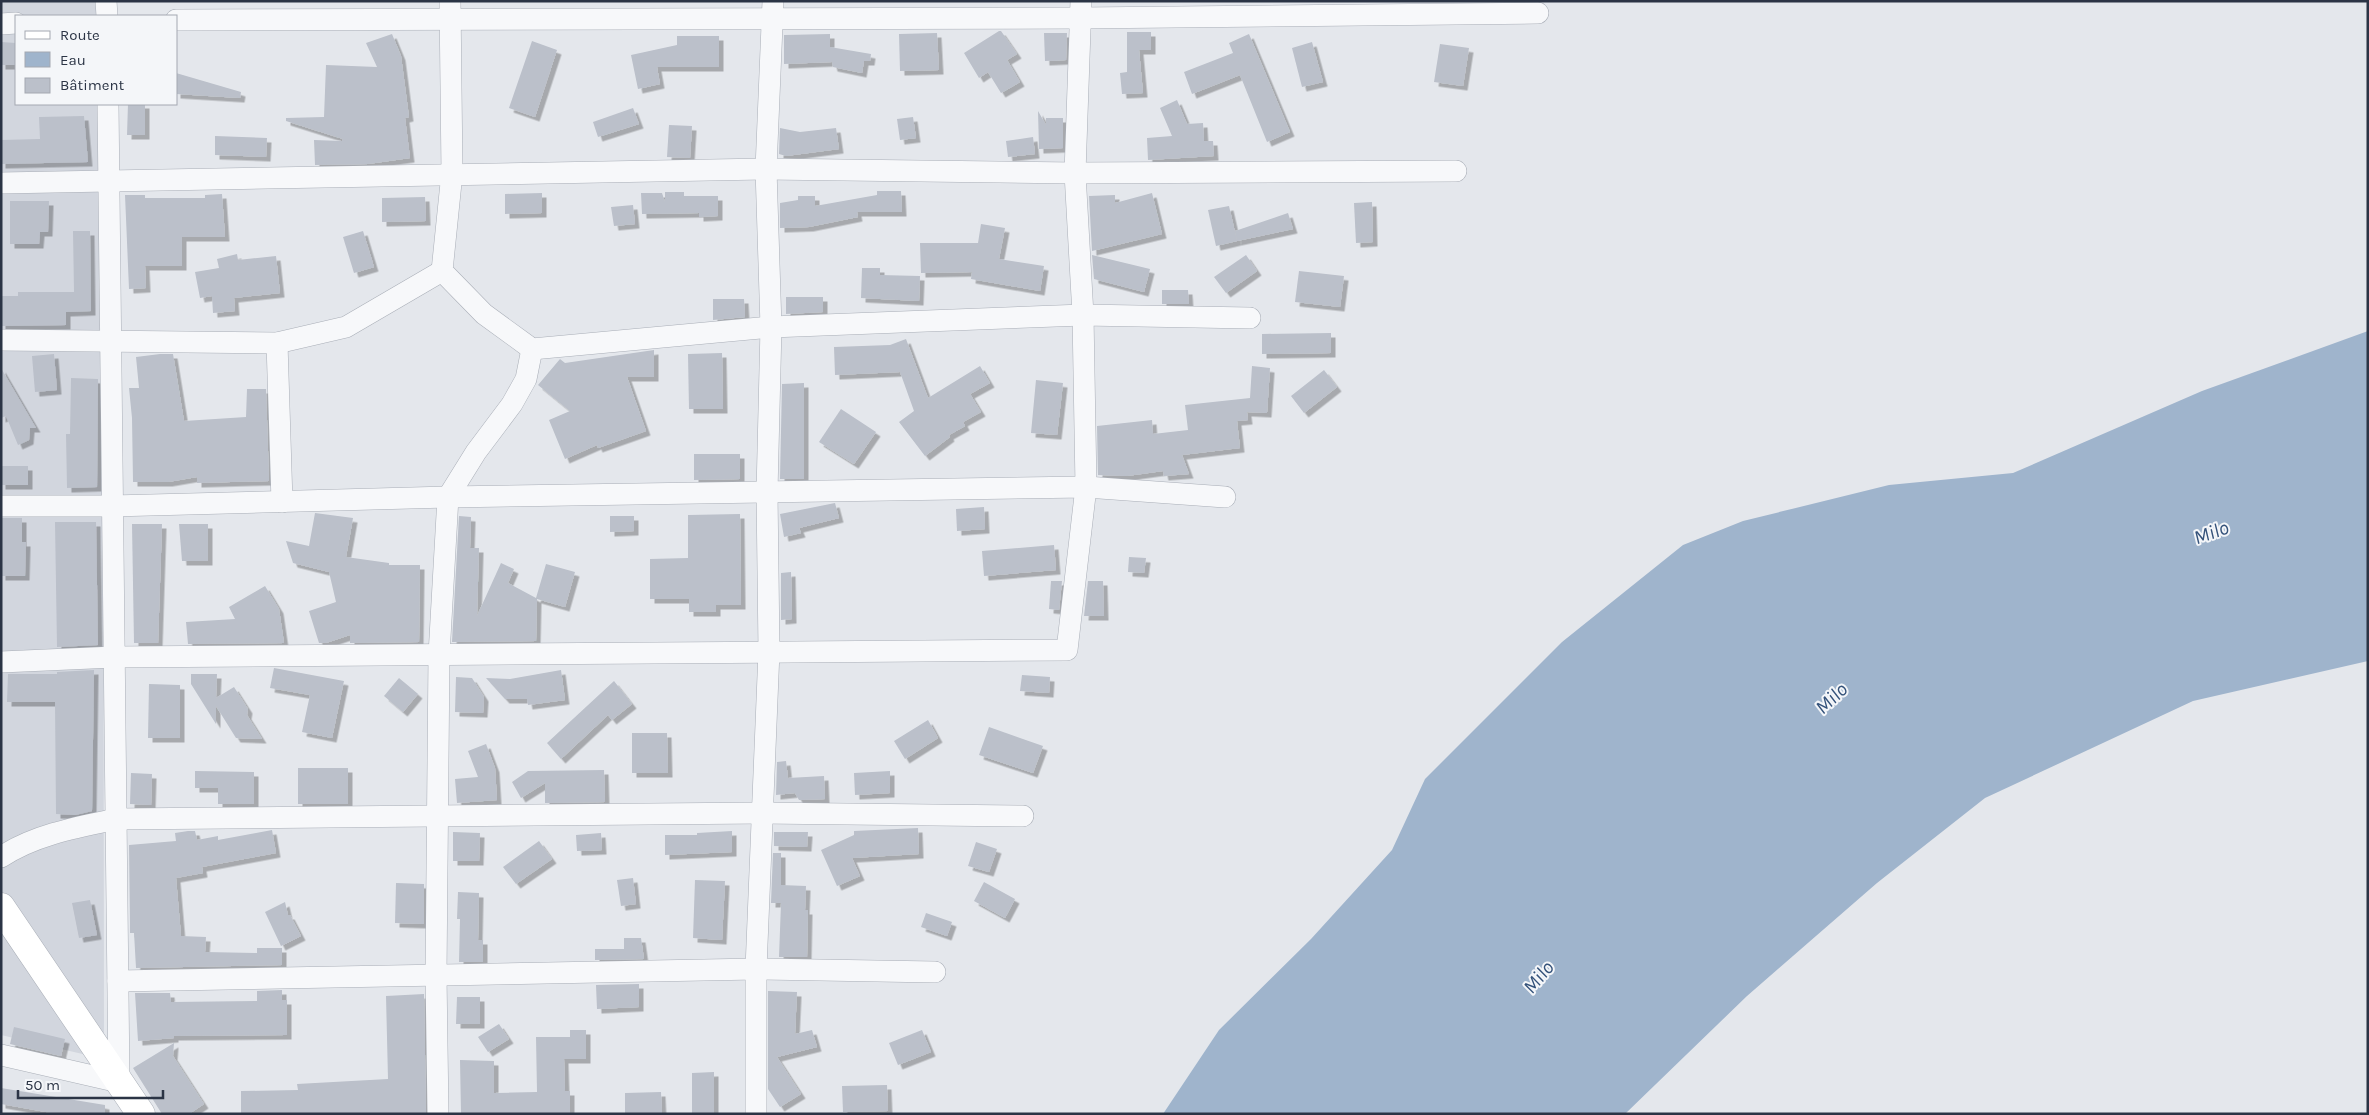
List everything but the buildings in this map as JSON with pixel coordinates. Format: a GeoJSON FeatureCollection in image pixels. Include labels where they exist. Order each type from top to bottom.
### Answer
{"type":"FeatureCollection","features":[{"type":"Feature","properties":{"kind":"street"},"geometry":{"type":"LineString","coordinates":[[106,1],[107,15]]}},
{"type":"Feature","properties":{"kind":"street"},"geometry":{"type":"LineString","coordinates":[[756,1114],[756,969],[769,651],[767,492],[771,326],[766,169],[773,9]]}},
{"type":"Feature","properties":{"kind":"street"},"geometry":{"type":"LineString","coordinates":[[1,662],[114,657],[1066,650],[1086,487],[1083,315],[1075,173],[1081,9]]}},
{"type":"Feature","properties":{"kind":"street"},"geometry":{"type":"LineString","coordinates":[[178,20],[450,10],[1081,9],[1538,13]]}},
{"type":"Feature","properties":{"kind":"street"},"geometry":{"type":"LineString","coordinates":[[442,271],[452,173],[450,10]]}},
{"type":"Feature","properties":{"kind":"street"},"geometry":{"type":"LineString","coordinates":[[1,24],[15,23]]}},
{"type":"Feature","properties":{"kind":"street"},"geometry":{"type":"LineString","coordinates":[[108,105],[119,1082]]}},
{"type":"Feature","properties":{"kind":"street"},"geometry":{"type":"LineString","coordinates":[[1,183],[452,173],[766,169],[1075,173],[1456,170]]}},
{"type":"Feature","properties":{"kind":"street"},"geometry":{"type":"LineString","coordinates":[[1,340],[277,343],[346,327],[442,271]]}},
{"type":"Feature","properties":{"kind":"street"},"geometry":{"type":"LineString","coordinates":[[442,271],[484,314],[532,349],[771,326],[1083,315],[1250,318]]}},
{"type":"Feature","properties":{"kind":"street"},"geometry":{"type":"LineString","coordinates":[[277,343],[282,502]]}},
{"type":"Feature","properties":{"kind":"street"},"geometry":{"type":"LineString","coordinates":[[438,1114],[436,976],[439,816],[439,655],[448,498],[476,452],[512,404],[526,379],[532,349]]}},
{"type":"Feature","properties":{"kind":"street"},"geometry":{"type":"LineString","coordinates":[[1,506],[112,506],[1086,487],[1225,497]]}},
{"type":"Feature","properties":{"kind":"street"},"geometry":{"type":"LineString","coordinates":[[1,858],[11,851],[42,838],[116,819],[762,813],[1023,816]]}},
{"type":"Feature","properties":{"kind":"street"},"geometry":{"type":"LineString","coordinates":[[2,913],[140,1114]]}},
{"type":"Feature","properties":{"kind":"street"},"geometry":{"type":"LineString","coordinates":[[118,980],[756,969],[935,972]]}},
{"type":"Feature","properties":{"kind":"street"},"geometry":{"type":"LineString","coordinates":[[1,1055],[119,1082]]}},
{"type":"Feature","properties":{"kind":"shaded area"},"geometry":{"type":"Polygon","coordinates":[[[1,1],[103,1],[103,15],[15,15],[15,105],[103,105],[104,1059],[1,1035],[1,1]]]}},
{"type":"Feature","properties":{"kind":"water","name":"Milo"},"geometry":{"type":"Polygon","coordinates":[[[2368,331],[2368,661],[2193,701],[1985,798],[1877,883],[1747,996],[1625,1114],[1163,1114],[1219,1030],[1311,939],[1392,850],[1425,779],[1562,642],[1683,545],[1743,521],[1889,485],[2013,473],[2202,391],[2368,331]]]}}]}
